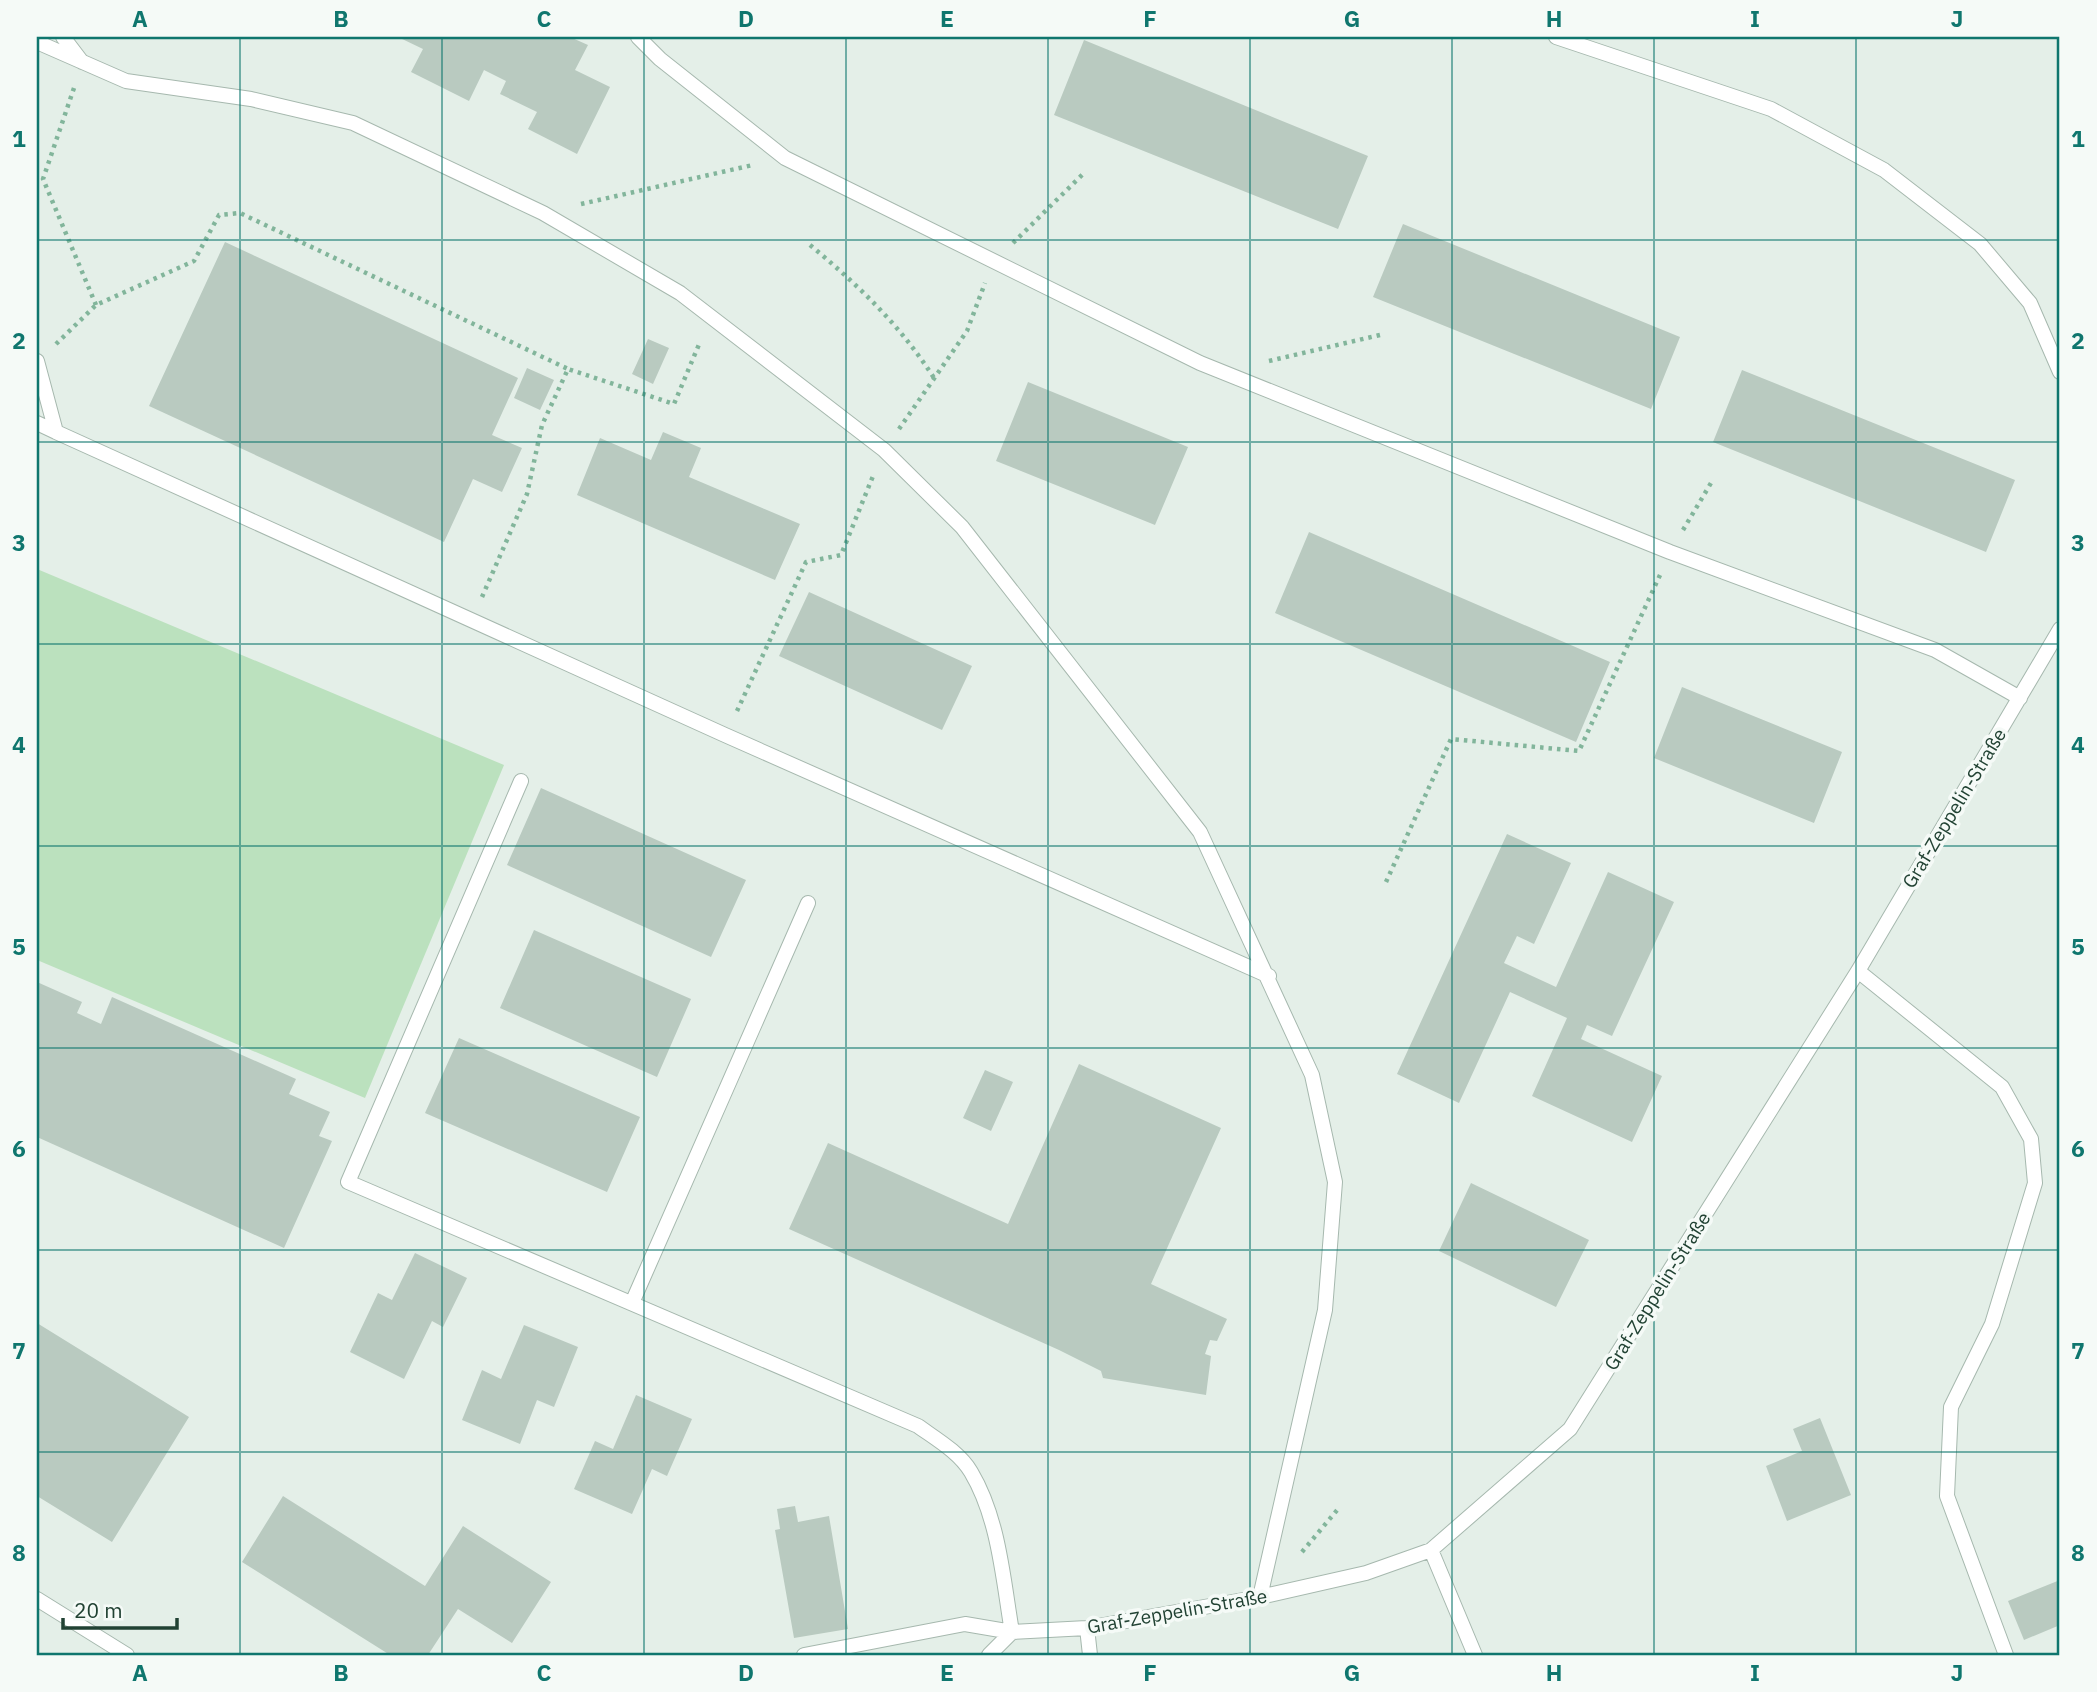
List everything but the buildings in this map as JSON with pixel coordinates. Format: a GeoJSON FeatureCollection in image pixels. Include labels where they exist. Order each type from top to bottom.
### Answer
{"type":"FeatureCollection","features":[{"type":"Feature","properties":{"kind":"lane"},"geometry":{"type":"LineString","coordinates":[[63,37],[83,63]]}},
{"type":"Feature","properties":{"kind":"lane"},"geometry":{"type":"LineString","coordinates":[[638,37],[660,59],[785,158],[1200,363],[1670,552],[1934,650],[2020,698]]}},
{"type":"Feature","properties":{"kind":"lane"},"geometry":{"type":"LineString","coordinates":[[1556,37],[1771,109],[1884,170],[1980,244],[2030,303],[2060,372]]}},
{"type":"Feature","properties":{"kind":"lane"},"geometry":{"type":"LineString","coordinates":[[37,42],[126,81],[251,99],[353,123],[543,213],[680,293],[711,316],[884,450],[962,527],[1200,832],[1269,976],[1312,1075],[1335,1182],[1325,1310],[1260,1597]]}},
{"type":"Feature","properties":{"kind":"lane"},"geometry":{"type":"LineString","coordinates":[[37,362],[56,432]]}},
{"type":"Feature","properties":{"kind":"lane"},"geometry":{"type":"LineString","coordinates":[[37,423],[1269,976]]}},
{"type":"Feature","properties":{"kind":"lane","name":"Graf-Zeppelin-Straße"},"geometry":{"type":"LineString","coordinates":[[804,1655],[965,1624],[1012,1632],[1087,1628],[1260,1597],[1366,1573],[1431,1550],[1570,1429],[1858,971],[2060,629]]}},
{"type":"Feature","properties":{"kind":"lane"},"geometry":{"type":"LineString","coordinates":[[521,781],[348,1182],[918,1426],[949,1448],[970,1470],[985,1503],[998,1548],[1012,1632],[989,1655]]}},
{"type":"Feature","properties":{"kind":"lane"},"geometry":{"type":"LineString","coordinates":[[632,1303],[808,903]]}},
{"type":"Feature","properties":{"kind":"lane"},"geometry":{"type":"LineString","coordinates":[[1858,971],[2002,1087],[2031,1139],[2035,1183],[1993,1324],[1951,1407],[1947,1496],[2006,1655]]}},
{"type":"Feature","properties":{"kind":"lane"},"geometry":{"type":"LineString","coordinates":[[1431,1550],[1475,1655]]}},
{"type":"Feature","properties":{"kind":"lane"},"geometry":{"type":"LineString","coordinates":[[37,1599],[127,1655]]}},
{"type":"Feature","properties":{"kind":"lane"},"geometry":{"type":"LineString","coordinates":[[1087,1628],[1090,1655]]}},
{"type":"Feature","properties":{"kind":"path"},"geometry":{"type":"LineString","coordinates":[[83,63],[43,179],[96,305]]}},
{"type":"Feature","properties":{"kind":"path"},"geometry":{"type":"LineString","coordinates":[[543,213],[785,158]]}},
{"type":"Feature","properties":{"kind":"path"},"geometry":{"type":"LineString","coordinates":[[37,362],[96,305],[194,261],[219,215],[240,213],[568,369],[674,404],[711,316]]}},
{"type":"Feature","properties":{"kind":"path"},"geometry":{"type":"LineString","coordinates":[[810,245],[862,289],[909,339],[934,378]]}},
{"type":"Feature","properties":{"kind":"path"},"geometry":{"type":"LineString","coordinates":[[1223,371],[1384,334]]}},
{"type":"Feature","properties":{"kind":"path"},"geometry":{"type":"LineString","coordinates":[[471,620],[527,494],[542,425],[568,369]]}},
{"type":"Feature","properties":{"kind":"path"},"geometry":{"type":"LineString","coordinates":[[1386,882],[1451,739],[1579,751],[1670,552],[1711,483]]}},
{"type":"Feature","properties":{"kind":"path"},"geometry":{"type":"LineString","coordinates":[[1302,1552],[1338,1509]]}},
{"type":"Feature","properties":{"kind":"green space"},"geometry":{"type":"Polygon","coordinates":[[[37,569],[504,765],[365,1098],[37,960],[37,569]]]}}]}
